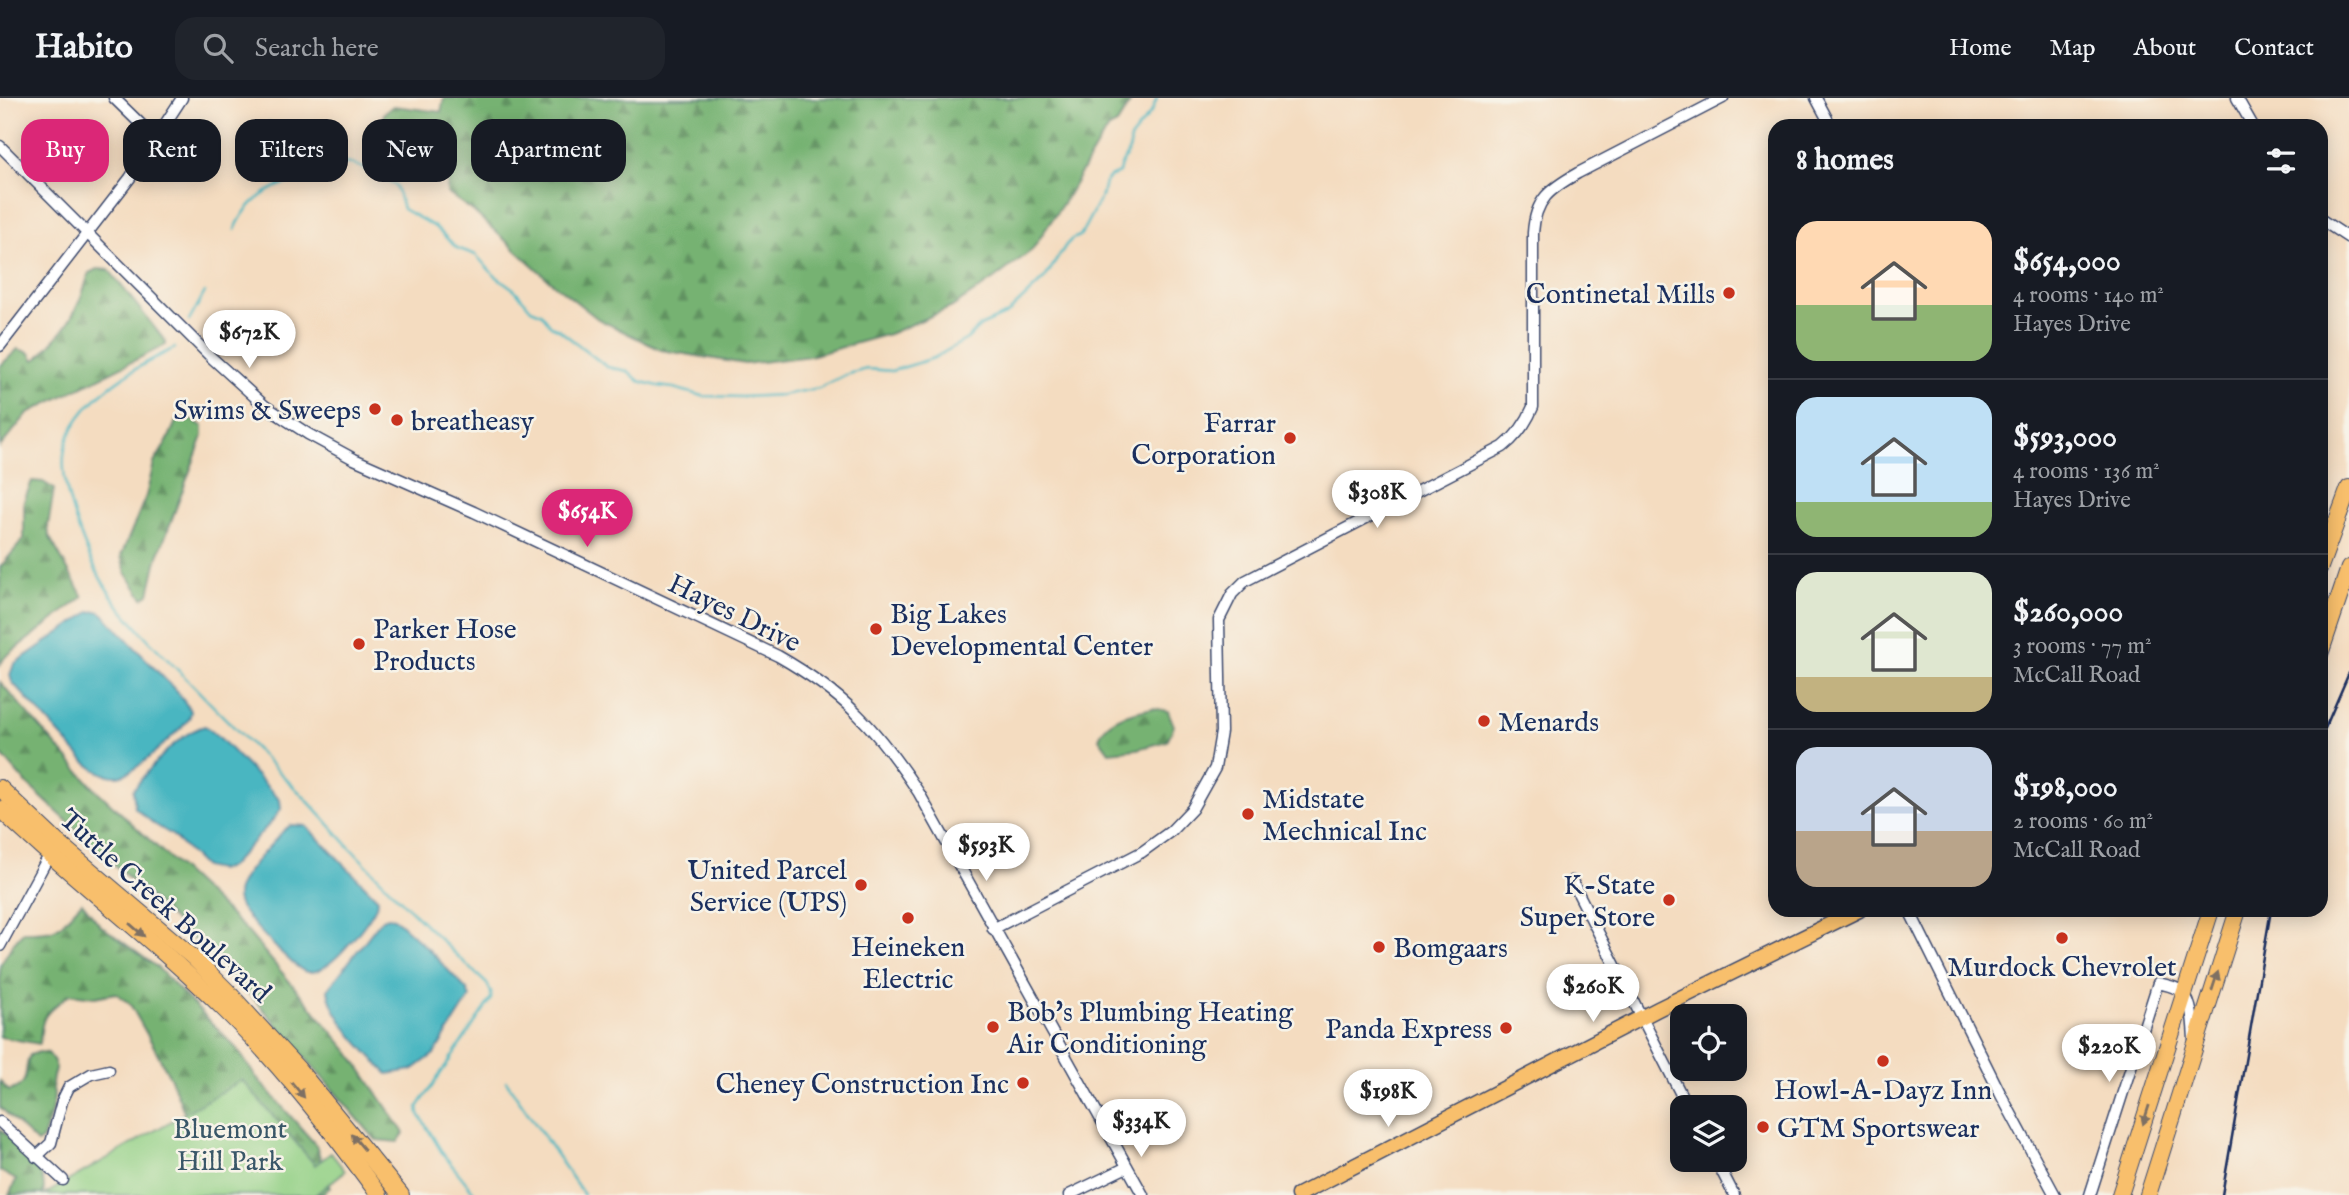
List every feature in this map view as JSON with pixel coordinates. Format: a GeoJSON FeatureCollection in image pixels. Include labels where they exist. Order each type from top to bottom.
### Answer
{"type":"FeatureCollection","features":[{"type":"Feature","properties":{"kind":"highway"},"geometry":{"type":"LineString","coordinates":[[2328,545],[2349,488]]}},
{"type":"Feature","properties":{"kind":"highway"},"geometry":{"type":"LineString","coordinates":[[2328,630],[2349,568]]}},
{"type":"Feature","properties":{"kind":"highway","name":"Tuttle Creek Boulevard"},"geometry":{"type":"LineString","coordinates":[[0,788],[53,848],[227,1011],[304,1097],[379,1195]]}},
{"type":"Feature","properties":{"kind":"highway","name":"Tuttle Creek Boulevard"},"geometry":{"type":"LineString","coordinates":[[0,809],[195,959],[227,990],[298,1069],[401,1195]]}},
{"type":"Feature","properties":{"kind":"highway"},"geometry":{"type":"LineString","coordinates":[[2120,1195],[2209,917]]}},
{"type":"Feature","properties":{"kind":"highway"},"geometry":{"type":"LineString","coordinates":[[2148,1195],[2236,917]]}},
{"type":"Feature","properties":{"kind":"main road"},"geometry":{"type":"LineString","coordinates":[[1297,1195],[1641,1018],[1845,917]]}},
{"type":"Feature","properties":{"kind":"street"},"geometry":{"type":"LineString","coordinates":[[114,98],[136,119]]}},
{"type":"Feature","properties":{"kind":"street"},"geometry":{"type":"LineString","coordinates":[[170,119],[182,98]]}},
{"type":"Feature","properties":{"kind":"street"},"geometry":{"type":"LineString","coordinates":[[993,929],[1142,852],[1171,831],[1192,808],[1215,768],[1221,732],[1219,620],[1232,594],[1245,581],[1503,447],[1513,439],[1528,419],[1533,407],[1533,233],[1543,198],[1554,187],[1578,173],[1723,98]]}},
{"type":"Feature","properties":{"kind":"street"},"geometry":{"type":"LineString","coordinates":[[1816,98],[1827,119]]}},
{"type":"Feature","properties":{"kind":"street"},"geometry":{"type":"LineString","coordinates":[[2237,98],[2249,119]]}},
{"type":"Feature","properties":{"kind":"street","name":"Hayes Drive"},"geometry":{"type":"LineString","coordinates":[[0,146],[212,359],[265,405],[308,434],[778,656],[847,702],[884,742],[919,793],[1143,1195]]}},
{"type":"Feature","properties":{"kind":"street"},"geometry":{"type":"LineString","coordinates":[[0,346],[127,182]]}},
{"type":"Feature","properties":{"kind":"street"},"geometry":{"type":"LineString","coordinates":[[2328,224],[2349,238]]}},
{"type":"Feature","properties":{"kind":"street"},"geometry":{"type":"LineString","coordinates":[[0,946],[53,848]]}},
{"type":"Feature","properties":{"kind":"street"},"geometry":{"type":"LineString","coordinates":[[1572,881],[1681,1095]]}},
{"type":"Feature","properties":{"kind":"street"},"geometry":{"type":"LineString","coordinates":[[1912,917],[2001,1095],[2055,1195]]}},
{"type":"Feature","properties":{"kind":"street"},"geometry":{"type":"LineString","coordinates":[[2090,1195],[2158,983],[2176,988],[2184,994],[2192,1021],[2194,1046]]}},
{"type":"Feature","properties":{"kind":"street"},"geometry":{"type":"LineString","coordinates":[[36,1157],[51,1143],[62,1101],[69,1087],[91,1074],[109,1070]]}},
{"type":"Feature","properties":{"kind":"street"},"geometry":{"type":"LineString","coordinates":[[0,1122],[63,1180]]}},
{"type":"Feature","properties":{"kind":"street"},"geometry":{"type":"LineString","coordinates":[[1069,1195],[1127,1167]]}},
{"type":"Feature","properties":{"kind":"street"},"geometry":{"type":"LineString","coordinates":[[1722,1172],[1734,1195]]}},
{"type":"Feature","properties":{"kind":"green space"},"geometry":{"type":"Polygon","coordinates":[[[444,98],[1133,98],[1117,124],[1109,128],[1099,142],[1032,250],[994,279],[952,307],[889,334],[810,356],[745,364],[661,350],[598,319],[550,281],[473,211],[447,193],[448,182],[457,182],[457,119],[383,119],[384,113],[393,106],[441,112],[444,98]]]}},
{"type":"Feature","properties":{"kind":"green space"},"geometry":{"type":"Polygon","coordinates":[[[97,269],[109,270],[166,345],[28,413],[0,447],[0,366],[18,349],[30,353],[34,360],[37,359],[70,320],[89,273],[97,269]]]}},
{"type":"Feature","properties":{"kind":"green space"},"geometry":{"type":"Polygon","coordinates":[[[188,418],[203,426],[203,436],[157,559],[149,594],[143,598],[126,573],[121,556],[146,496],[154,463],[176,421],[188,418]]]}},
{"type":"Feature","properties":{"kind":"green space"},"geometry":{"type":"Polygon","coordinates":[[[32,481],[43,482],[54,489],[49,536],[83,597],[5,657],[0,665],[0,567],[24,539],[24,501],[32,481]]]}},
{"type":"Feature","properties":{"kind":"green space"},"geometry":{"type":"Polygon","coordinates":[[[0,682],[93,787],[246,930],[350,1053],[404,1133],[398,1142],[376,1140],[258,1003],[171,917],[26,783],[0,753],[0,682]]]}},
{"type":"Feature","properties":{"kind":"green space"},"geometry":{"type":"Polygon","coordinates":[[[1153,708],[1168,711],[1174,726],[1167,741],[1137,749],[1109,752],[1099,738],[1108,725],[1121,717],[1153,708]]]}},
{"type":"Feature","properties":{"kind":"green space"},"geometry":{"type":"Polygon","coordinates":[[[82,902],[100,925],[158,968],[237,1049],[256,1077],[316,1145],[330,1187],[322,1195],[170,1195],[186,1117],[171,1079],[130,1004],[116,993],[95,997],[70,994],[44,1019],[40,1044],[0,1037],[0,965],[23,932],[52,930],[58,927],[82,902]]]}},
{"type":"Feature","properties":{"kind":"green space"},"geometry":{"type":"Polygon","coordinates":[[[48,1053],[55,1068],[52,1111],[43,1139],[37,1143],[0,1107],[0,1081],[9,1091],[21,1085],[30,1055],[48,1053]]]}},
{"type":"Feature","properties":{"kind":"green space","name":"Bluemont Hill Park"},"geometry":{"type":"Polygon","coordinates":[[[242,1080],[315,1165],[331,1153],[345,1171],[315,1195],[44,1195],[242,1080]]]}},
{"type":"Feature","properties":{"kind":"green space"},"geometry":{"type":"Polygon","coordinates":[[[0,1129],[36,1167],[44,1185],[43,1194],[9,1195],[16,1180],[0,1171],[0,1129]]]}},
{"type":"Feature","properties":{"kind":"water"},"geometry":{"type":"Polygon","coordinates":[[[98,611],[178,693],[191,711],[183,726],[152,755],[118,776],[103,774],[84,761],[12,682],[10,675],[14,664],[90,612],[98,611]]]}},
{"type":"Feature","properties":{"kind":"water"},"geometry":{"type":"Polygon","coordinates":[[[205,726],[280,800],[281,809],[230,867],[218,870],[204,867],[172,835],[135,808],[133,790],[175,743],[205,726]]]}},
{"type":"Feature","properties":{"kind":"water"},"geometry":{"type":"Polygon","coordinates":[[[291,825],[306,826],[378,899],[372,913],[351,942],[328,964],[314,972],[301,970],[284,955],[247,916],[237,899],[243,879],[291,825]]]}},
{"type":"Feature","properties":{"kind":"water"},"geometry":{"type":"Polygon","coordinates":[[[394,918],[429,950],[467,990],[470,997],[434,1054],[412,1070],[388,1074],[343,1023],[330,1000],[328,989],[382,919],[394,918]]]}},
{"type":"Feature","properties":{"kind":"waterway"},"geometry":{"type":"LineString","coordinates":[[235,230],[245,211],[259,197],[277,187],[318,177],[337,165],[356,165],[396,186],[403,209],[435,227],[457,248],[476,255],[493,274],[515,290],[531,309],[541,313],[551,326],[607,367],[628,371],[639,381],[703,396],[782,395],[819,388],[845,375],[867,369],[892,371],[934,358],[967,339],[980,326],[1007,314],[1045,278],[1066,245],[1080,236],[1102,195],[1105,182],[1119,173],[1130,148],[1130,139],[1152,111],[1157,98]]}},
{"type":"Feature","properties":{"kind":"waterway"},"geometry":{"type":"LineString","coordinates":[[189,321],[205,292]]}},
{"type":"Feature","properties":{"kind":"waterway"},"geometry":{"type":"LineString","coordinates":[[175,348],[142,365],[109,388],[81,415],[71,431],[65,448],[64,464],[76,522],[101,578],[133,623],[387,887],[487,984],[491,999],[418,1107],[419,1114],[443,1154],[476,1195]]}},
{"type":"Feature","properties":{"kind":"waterway"},"geometry":{"type":"LineString","coordinates":[[506,1081],[584,1195]]}},
{"type":"Feature","properties":{"kind":"railway"},"geometry":{"type":"LineString","coordinates":[[2328,722],[2349,673]]}},
{"type":"Feature","properties":{"kind":"railway"},"geometry":{"type":"LineString","coordinates":[[2222,1195],[2270,917]]}},
{"type":"Feature","properties":{"kind":"place","name":"Continetal Mills"},"geometry":{"type":"Point","coordinates":[1729,293]}},
{"type":"Feature","properties":{"kind":"place","name":"Swims & Sweeps"},"geometry":{"type":"Point","coordinates":[375,409]}},
{"type":"Feature","properties":{"kind":"place","name":"breatheasy"},"geometry":{"type":"Point","coordinates":[397,420]}},
{"type":"Feature","properties":{"kind":"place","name":"Farrar Corporation"},"geometry":{"type":"Point","coordinates":[1290,438]}},
{"type":"Feature","properties":{"kind":"place","name":"Big Lakes Developmental Center"},"geometry":{"type":"Point","coordinates":[876,629]}},
{"type":"Feature","properties":{"kind":"place","name":"Parker Hose Products"},"geometry":{"type":"Point","coordinates":[359,644]}},
{"type":"Feature","properties":{"kind":"place","name":"Menards"},"geometry":{"type":"Point","coordinates":[1484,721]}},
{"type":"Feature","properties":{"kind":"place","name":"Midstate Mechnical Inc"},"geometry":{"type":"Point","coordinates":[1248,814]}},
{"type":"Feature","properties":{"kind":"place","name":"United Parcel Service (UPS)"},"geometry":{"type":"Point","coordinates":[861,885]}},
{"type":"Feature","properties":{"kind":"place","name":"K-State Super Store"},"geometry":{"type":"Point","coordinates":[1669,900]}},
{"type":"Feature","properties":{"kind":"place","name":"Heineken Electric"},"geometry":{"type":"Point","coordinates":[908,918]}},
{"type":"Feature","properties":{"kind":"place","name":"Murdock Chevrolet"},"geometry":{"type":"Point","coordinates":[2062,938]}},
{"type":"Feature","properties":{"kind":"place","name":"Bomgaars"},"geometry":{"type":"Point","coordinates":[1379,947]}},
{"type":"Feature","properties":{"kind":"place","name":"Bob's Plumbing Heating Air Conditioning"},"geometry":{"type":"Point","coordinates":[993,1027]}},
{"type":"Feature","properties":{"kind":"place","name":"Panda Express"},"geometry":{"type":"Point","coordinates":[1506,1028]}},
{"type":"Feature","properties":{"kind":"place","name":"Howl-A-Dayz Inn"},"geometry":{"type":"Point","coordinates":[1883,1061]}},
{"type":"Feature","properties":{"kind":"place","name":"Cheney Construction Inc"},"geometry":{"type":"Point","coordinates":[1023,1083]}},
{"type":"Feature","properties":{"kind":"place","name":"GTM Sportswear"},"geometry":{"type":"Point","coordinates":[1763,1127]}}]}
